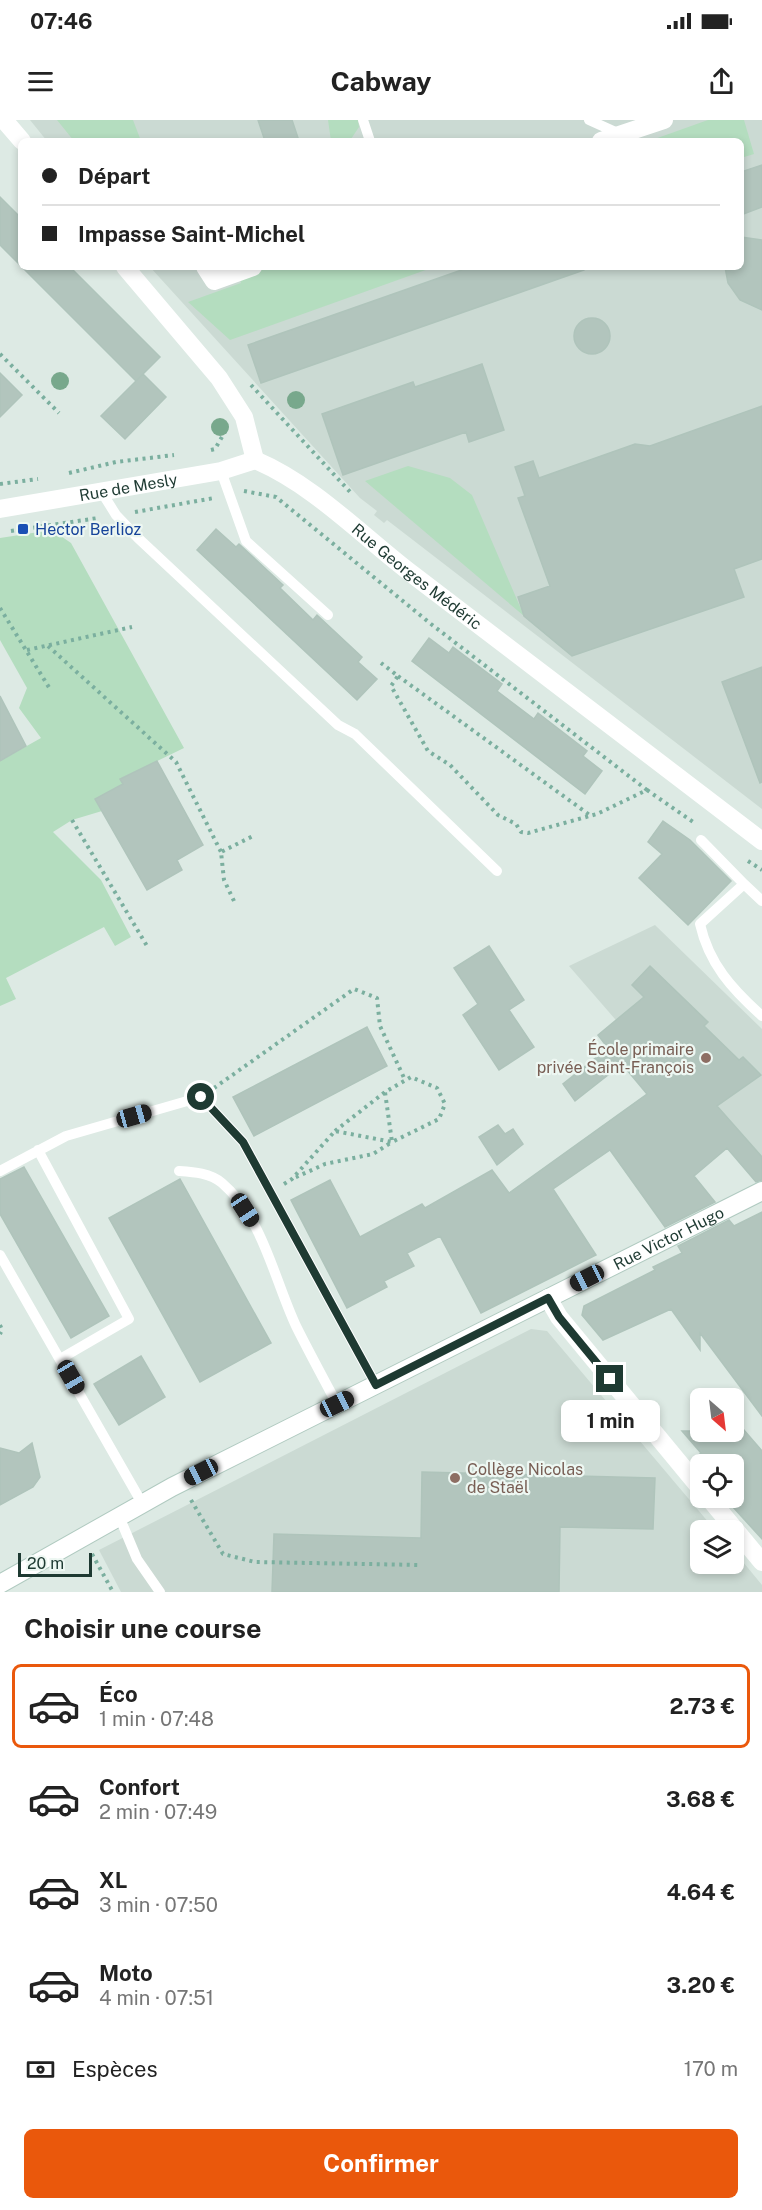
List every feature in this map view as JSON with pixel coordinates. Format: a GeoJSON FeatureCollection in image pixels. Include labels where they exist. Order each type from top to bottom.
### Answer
{"type":"FeatureCollection","features":[{"type":"Feature","properties":{"kind":"street"},"geometry":{"type":"LineString","coordinates":[[4,120],[19,138]]}},
{"type":"Feature","properties":{"kind":"street"},"geometry":{"type":"LineString","coordinates":[[609,138],[664,120]]}},
{"type":"Feature","properties":{"kind":"street"},"geometry":{"type":"LineString","coordinates":[[128,270],[219,378],[244,417],[255,460]]}},
{"type":"Feature","properties":{"kind":"street"},"geometry":{"type":"LineString","coordinates":[[207,270],[214,281],[245,270]]}},
{"type":"Feature","properties":{"kind":"street","name":"Rue de Mesly"},"geometry":{"type":"LineString","coordinates":[[0,509],[221,471],[255,460]]}},
{"type":"Feature","properties":{"kind":"street","name":"Rue Georges Médéric"},"geometry":{"type":"LineString","coordinates":[[255,460],[281,471],[305,488],[388,556],[762,841]]}},
{"type":"Feature","properties":{"kind":"street","name":"Rue Victor Hugo"},"geometry":{"type":"LineString","coordinates":[[0,1584],[142,1503],[762,1191]]}},
{"type":"Feature","properties":{"kind":"street"},"geometry":{"type":"LineString","coordinates":[[548,1298],[559,1317],[690,1476]]}},
{"type":"Feature","properties":{"kind":"street"},"geometry":{"type":"LineString","coordinates":[[717,1508],[762,1562]]}},
{"type":"Feature","properties":{"kind":"lane"},"geometry":{"type":"LineString","coordinates":[[363,120],[369,138]]}},
{"type":"Feature","properties":{"kind":"lane"},"geometry":{"type":"LineString","coordinates":[[588,120],[620,134]]}},
{"type":"Feature","properties":{"kind":"lane"},"geometry":{"type":"LineString","coordinates":[[221,471],[246,541],[328,615]]}},
{"type":"Feature","properties":{"kind":"lane"},"geometry":{"type":"LineString","coordinates":[[101,491],[116,515],[138,538],[338,726],[355,734],[497,871]]}},
{"type":"Feature","properties":{"kind":"lane"},"geometry":{"type":"LineString","coordinates":[[701,840],[762,901]]}},
{"type":"Feature","properties":{"kind":"lane"},"geometry":{"type":"LineString","coordinates":[[744,884],[700,924],[704,943],[718,970],[731,988],[762,1016]]}},
{"type":"Feature","properties":{"kind":"lane"},"geometry":{"type":"LineString","coordinates":[[0,1171],[66,1136],[201,1097],[243,1142],[376,1385]]}},
{"type":"Feature","properties":{"kind":"lane"},"geometry":{"type":"LineString","coordinates":[[38,1150],[129,1319],[60,1359]]}},
{"type":"Feature","properties":{"kind":"lane"},"geometry":{"type":"LineString","coordinates":[[178,1171],[199,1172],[220,1181],[236,1197],[253,1223],[296,1325],[337,1404]]}},
{"type":"Feature","properties":{"kind":"lane"},"geometry":{"type":"LineString","coordinates":[[0,1255],[142,1503]]}},
{"type":"Feature","properties":{"kind":"lane"},"geometry":{"type":"LineString","coordinates":[[119,1516],[136,1559],[160,1592]]}},
{"type":"Feature","properties":{"kind":"path"},"geometry":{"type":"LineString","coordinates":[[0,354],[59,413]]}},
{"type":"Feature","properties":{"kind":"path"},"geometry":{"type":"LineString","coordinates":[[250,384],[325,465]]}},
{"type":"Feature","properties":{"kind":"path"},"geometry":{"type":"LineString","coordinates":[[206,451],[215,449],[230,424]]}},
{"type":"Feature","properties":{"kind":"path"},"geometry":{"type":"LineString","coordinates":[[58,476],[117,462],[185,454]]}},
{"type":"Feature","properties":{"kind":"path"},"geometry":{"type":"LineString","coordinates":[[0,484],[46,477]]}},
{"type":"Feature","properties":{"kind":"path"},"geometry":{"type":"LineString","coordinates":[[288,507],[430,624],[647,790],[591,816],[528,833],[521,831],[516,824],[498,814],[450,765],[428,751],[391,686],[398,676]]}},
{"type":"Feature","properties":{"kind":"path"},"geometry":{"type":"LineString","coordinates":[[0,609],[50,689]]}},
{"type":"Feature","properties":{"kind":"path"},"geometry":{"type":"LineString","coordinates":[[27,650],[132,627]]}},
{"type":"Feature","properties":{"kind":"path"},"geometry":{"type":"LineString","coordinates":[[48,646],[176,762],[221,852],[224,880],[234,901]]}},
{"type":"Feature","properties":{"kind":"path"},"geometry":{"type":"LineString","coordinates":[[381,663],[591,816]]}},
{"type":"Feature","properties":{"kind":"path"},"geometry":{"type":"LineString","coordinates":[[72,820],[147,946]]}},
{"type":"Feature","properties":{"kind":"path"},"geometry":{"type":"LineString","coordinates":[[221,852],[255,835]]}},
{"type":"Feature","properties":{"kind":"path"},"geometry":{"type":"LineString","coordinates":[[201,1097],[354,989],[377,998],[380,1026],[405,1080]]}},
{"type":"Feature","properties":{"kind":"path"},"geometry":{"type":"LineString","coordinates":[[270,1192],[325,1164],[373,1154],[439,1119],[445,1104],[437,1088],[411,1077],[385,1092],[335,1131],[292,1179]]}},
{"type":"Feature","properties":{"kind":"path"},"geometry":{"type":"LineString","coordinates":[[385,1092],[392,1142]]}},
{"type":"Feature","properties":{"kind":"path"},"geometry":{"type":"LineString","coordinates":[[335,1131],[392,1142]]}},
{"type":"Feature","properties":{"kind":"path"},"geometry":{"type":"LineString","coordinates":[[0,1325],[2,1330],[0,1334]]}},
{"type":"Feature","properties":{"kind":"path"},"geometry":{"type":"LineString","coordinates":[[189,1497],[224,1554],[255,1562],[421,1565]]}},
{"type":"Feature","properties":{"kind":"path"},"geometry":{"type":"LineString","coordinates":[[90,1551],[113,1592]]}},
{"type":"Feature","properties":{"kind":"shaded area"},"geometry":{"type":"Polygon","coordinates":[[[30,120],[762,120],[762,809],[387,520],[384,523],[374,515],[377,511],[360,498],[153,270],[744,270],[744,138],[45,138],[30,120]]]}},
{"type":"Feature","properties":{"kind":"shaded area","name":"École primaire privée Saint-François"},"geometry":{"type":"Polygon","coordinates":[[[655,925],[762,1029],[762,1172],[752,1177],[569,966],[655,925]]]}},
{"type":"Feature","properties":{"kind":"shaded area","name":"Collège Nicolas de Staël"},"geometry":{"type":"Polygon","coordinates":[[[531,1329],[547,1331],[690,1500],[690,1508],[696,1508],[707,1520],[690,1520],[690,1574],[744,1574],[744,1563],[762,1585],[762,1592],[121,1592],[99,1550],[531,1329]]]}},
{"type":"Feature","properties":{"kind":"green space"},"geometry":{"type":"Polygon","coordinates":[[[57,120],[133,120],[140,138],[72,138],[57,120]]]}},
{"type":"Feature","properties":{"kind":"green space"},"geometry":{"type":"Polygon","coordinates":[[[328,120],[358,120],[359,127],[352,138],[331,138],[328,120]]]}},
{"type":"Feature","properties":{"kind":"green space"},"geometry":{"type":"Polygon","coordinates":[[[708,120],[744,120],[754,154],[744,157],[744,138],[657,138],[708,120]]]}},
{"type":"Feature","properties":{"kind":"green space"},"geometry":{"type":"Polygon","coordinates":[[[237,270],[426,270],[230,340],[188,302],[241,283],[237,270]]]}},
{"type":"Feature","properties":{"kind":"green space"},"geometry":{"type":"Polygon","coordinates":[[[408,466],[450,478],[472,495],[524,616],[365,481],[408,466]]]}},
{"type":"Feature","properties":{"kind":"green space"},"geometry":{"type":"Polygon","coordinates":[[[52,530],[71,543],[184,748],[120,779],[123,784],[96,799],[102,811],[72,820],[53,832],[101,880],[131,937],[115,946],[104,927],[6,978],[16,999],[0,1006],[0,761],[41,738],[19,708],[27,688],[0,640],[0,538],[52,530]]]}},
{"type":"Feature","properties":{"kind":"building"},"geometry":{"type":"Polygon","coordinates":[[[258,120],[292,120],[298,138],[264,138],[258,120]]]}},
{"type":"Feature","properties":{"kind":"building"},"geometry":{"type":"Polygon","coordinates":[[[762,165],[762,207],[744,214],[744,171],[762,165]]]}},
{"type":"Feature","properties":{"kind":"building"},"geometry":{"type":"Polygon","coordinates":[[[0,197],[18,215],[18,263],[0,245],[0,197]]]}},
{"type":"Feature","properties":{"kind":"building"},"geometry":{"type":"Polygon","coordinates":[[[744,237],[762,240],[762,310],[740,300],[728,283],[726,270],[744,270],[744,237]]]}},
{"type":"Feature","properties":{"kind":"building"},"geometry":{"type":"Polygon","coordinates":[[[25,270],[73,270],[160,357],[136,381],[25,270]]]}},
{"type":"Feature","properties":{"kind":"building"},"geometry":{"type":"Polygon","coordinates":[[[461,270],[584,270],[261,383],[248,345],[461,270]]]}},
{"type":"Feature","properties":{"kind":"building"},"geometry":{"type":"Polygon","coordinates":[[[592,318],[605,323],[610,336],[605,349],[592,354],[579,349],[574,336],[579,323],[592,318]]]}},
{"type":"Feature","properties":{"kind":"building"},"geometry":{"type":"Polygon","coordinates":[[[482,364],[504,430],[469,442],[466,432],[343,475],[322,414],[413,382],[415,387],[482,364]]]}},
{"type":"Feature","properties":{"kind":"building"},"geometry":{"type":"Polygon","coordinates":[[[0,373],[22,395],[0,417],[0,373]]]}},
{"type":"Feature","properties":{"kind":"building"},"geometry":{"type":"Polygon","coordinates":[[[143,374],[166,397],[125,439],[101,416],[143,374]]]}},
{"type":"Feature","properties":{"kind":"building"},"geometry":{"type":"Polygon","coordinates":[[[762,406],[762,559],[734,569],[744,597],[572,656],[524,616],[518,597],[550,586],[518,498],[525,496],[515,467],[533,461],[539,478],[635,444],[650,446],[762,406]]]}},
{"type":"Feature","properties":{"kind":"building"},"geometry":{"type":"Polygon","coordinates":[[[216,529],[236,547],[239,544],[283,585],[280,588],[313,620],[317,615],[362,657],[358,662],[377,679],[357,700],[197,550],[216,529]]]}},
{"type":"Feature","properties":{"kind":"building"},"geometry":{"type":"Polygon","coordinates":[[[429,638],[449,653],[453,647],[502,684],[497,691],[534,719],[538,713],[587,751],[583,756],[602,771],[585,794],[412,661],[429,638]]]}},
{"type":"Feature","properties":{"kind":"building"},"geometry":{"type":"Polygon","coordinates":[[[762,667],[762,782],[760,783],[722,682],[762,667]]]}},
{"type":"Feature","properties":{"kind":"building"},"geometry":{"type":"Polygon","coordinates":[[[0,696],[26,746],[0,761],[0,696]]]}},
{"type":"Feature","properties":{"kind":"building"},"geometry":{"type":"Polygon","coordinates":[[[157,761],[203,845],[177,860],[182,870],[147,890],[95,799],[123,784],[120,779],[157,761]]]}},
{"type":"Feature","properties":{"kind":"building"},"geometry":{"type":"Polygon","coordinates":[[[663,821],[690,840],[731,881],[688,925],[639,878],[662,854],[648,842],[663,821]]]}},
{"type":"Feature","properties":{"kind":"building"},"geometry":{"type":"Polygon","coordinates":[[[489,946],[524,1000],[509,1010],[534,1047],[499,1070],[463,1015],[478,1004],[454,968],[489,946]]]}},
{"type":"Feature","properties":{"kind":"building"},"geometry":{"type":"Polygon","coordinates":[[[650,966],[708,1022],[704,1026],[739,1060],[743,1057],[761,1075],[717,1106],[762,1157],[762,1180],[756,1182],[727,1148],[694,1176],[715,1202],[665,1227],[610,1150],[553,1189],[596,1255],[481,1313],[440,1236],[407,1253],[414,1266],[384,1281],[387,1287],[347,1308],[291,1200],[330,1180],[360,1237],[422,1204],[425,1208],[492,1170],[509,1193],[647,1094],[622,1064],[575,1101],[563,1084],[608,1048],[598,1035],[644,997],[632,985],[650,966]]]}},
{"type":"Feature","properties":{"kind":"building"},"geometry":{"type":"Polygon","coordinates":[[[367,1027],[387,1066],[254,1136],[233,1097],[367,1027]]]}},
{"type":"Feature","properties":{"kind":"building"},"geometry":{"type":"Polygon","coordinates":[[[498,1125],[505,1134],[513,1129],[523,1144],[497,1165],[479,1137],[498,1125]]]}},
{"type":"Feature","properties":{"kind":"building"},"geometry":{"type":"Polygon","coordinates":[[[24,1167],[109,1316],[71,1338],[0,1214],[0,1179],[24,1167]]]}},
{"type":"Feature","properties":{"kind":"building"},"geometry":{"type":"Polygon","coordinates":[[[180,1179],[271,1343],[200,1382],[109,1218],[180,1179]]]}},
{"type":"Feature","properties":{"kind":"building"},"geometry":{"type":"Polygon","coordinates":[[[762,1212],[762,1416],[744,1392],[744,1388],[741,1388],[700,1333],[700,1350],[671,1309],[603,1340],[582,1315],[584,1306],[655,1270],[653,1267],[682,1253],[678,1246],[729,1220],[734,1226],[762,1212]]]}},
{"type":"Feature","properties":{"kind":"building"},"geometry":{"type":"Polygon","coordinates":[[[141,1356],[165,1397],[119,1425],[94,1384],[141,1356]]]}},
{"type":"Feature","properties":{"kind":"building"},"geometry":{"type":"Polygon","coordinates":[[[744,1430],[762,1451],[762,1539],[734,1508],[744,1508],[744,1454],[701,1453],[692,1442],[744,1442],[744,1430]]]}},
{"type":"Feature","properties":{"kind":"building"},"geometry":{"type":"Polygon","coordinates":[[[682,1431],[690,1431],[690,1440],[682,1431]]]}},
{"type":"Feature","properties":{"kind":"building"},"geometry":{"type":"Polygon","coordinates":[[[32,1443],[40,1477],[33,1487],[0,1505],[0,1448],[19,1453],[32,1443]]]}},
{"type":"Feature","properties":{"kind":"building"},"geometry":{"type":"Polygon","coordinates":[[[422,1472],[655,1478],[653,1529],[560,1527],[559,1592],[272,1592],[274,1534],[421,1538],[422,1472]]]}},
{"type":"Feature","properties":{"kind":"place","name":"Hector Berlioz"},"geometry":{"type":"Point","coordinates":[23,529]}},
{"type":"Feature","properties":{"kind":"place","name":"École primaire privée Saint-François"},"geometry":{"type":"Point","coordinates":[706,1058]}},
{"type":"Feature","properties":{"kind":"place","name":"Collège Nicolas de Staël"},"geometry":{"type":"Point","coordinates":[455,1478]}},
{"type":"Feature","properties":{"kind":"route"},"geometry":{"type":"LineString","coordinates":[[201,1097],[243,1142],[376,1385],[548,1298],[559,1317],[610,1379]]}}]}
